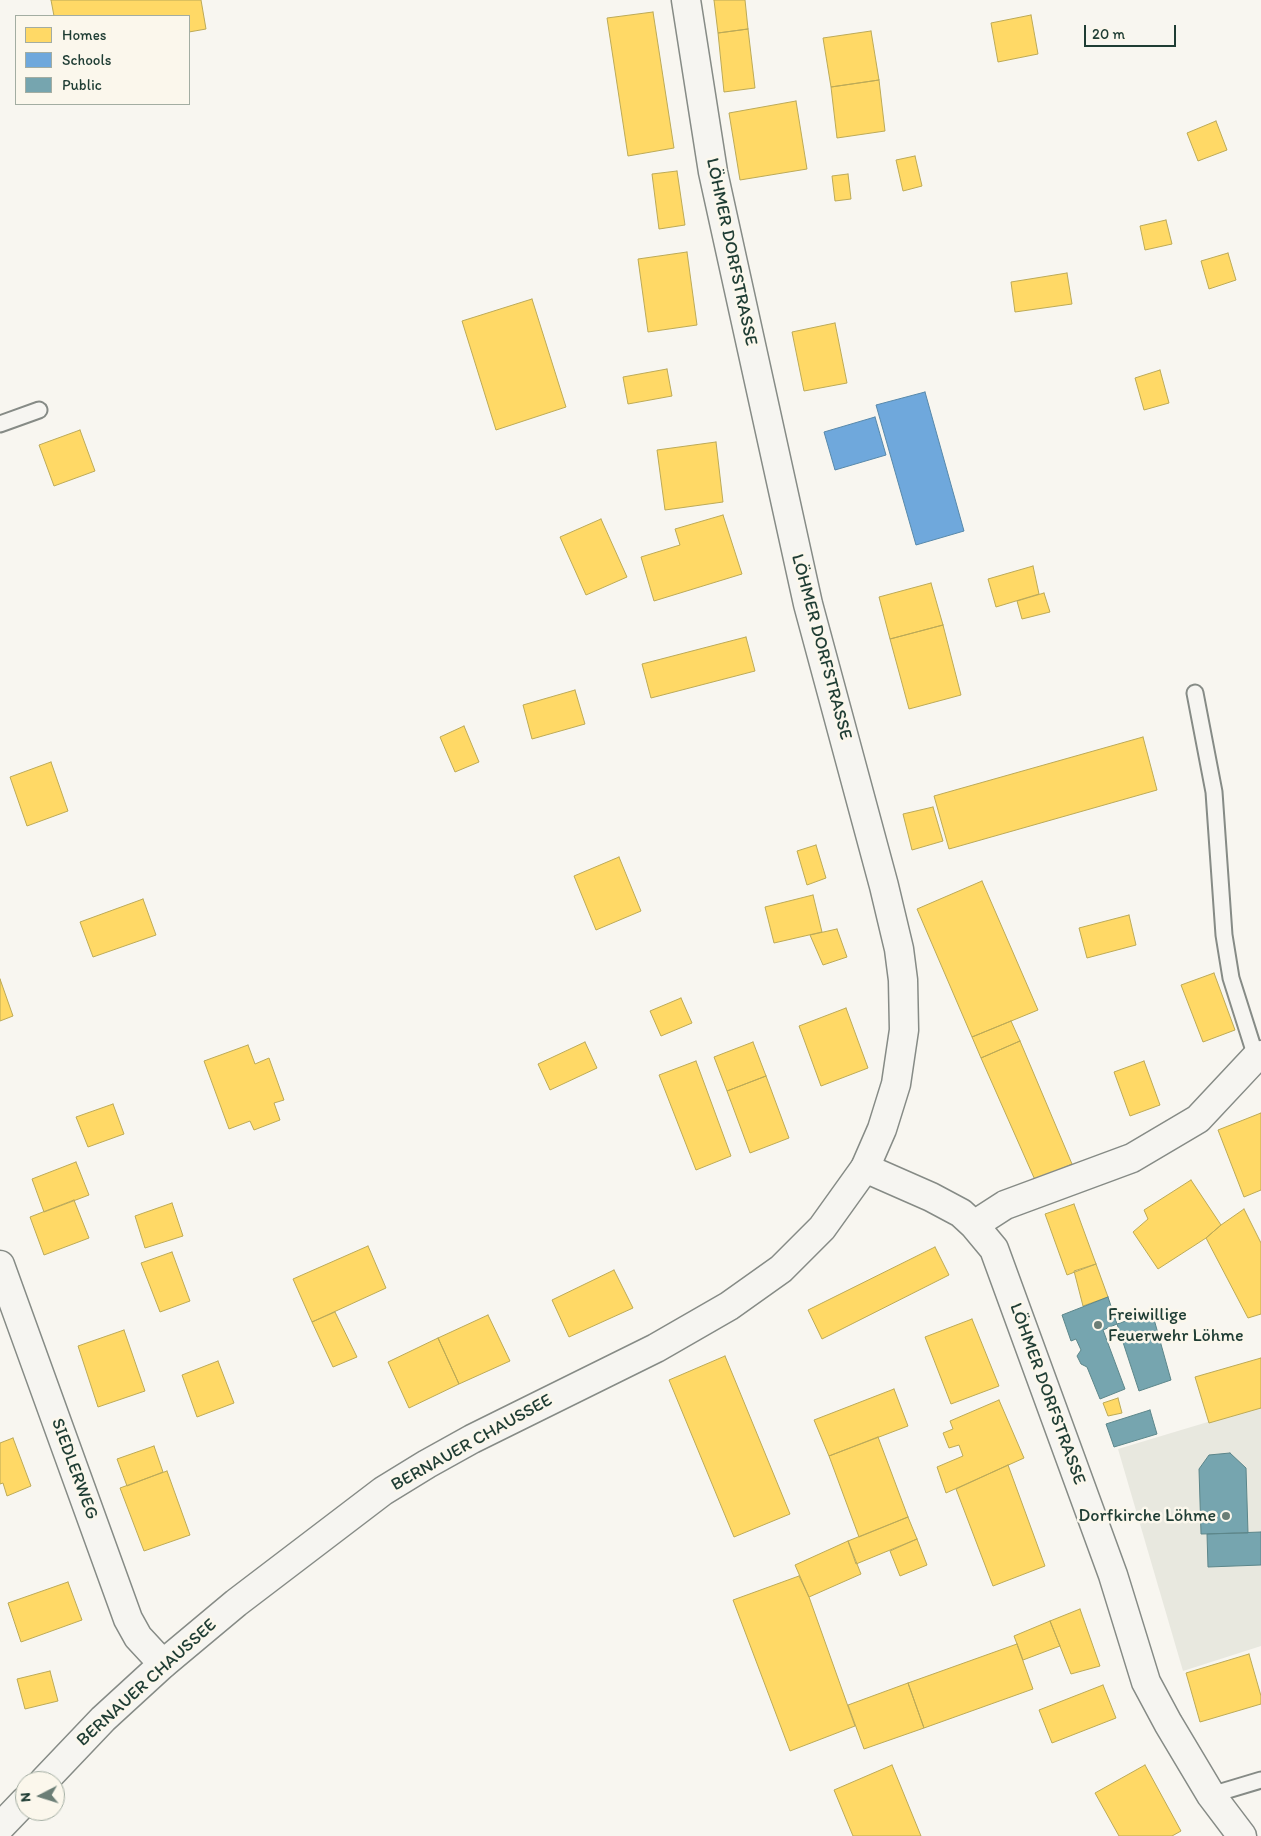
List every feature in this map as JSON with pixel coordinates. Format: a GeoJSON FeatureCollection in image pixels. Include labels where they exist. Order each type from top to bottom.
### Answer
{"type":"FeatureCollection","features":[{"type":"Feature","properties":{"kind":"main road","name":"LÖHMER DORFSTRASSE"},"geometry":{"type":"LineString","coordinates":[[686,0],[713,172],[808,604],[884,886],[899,949],[905,1010],[896,1084],[882,1129],[865,1168],[931,1197],[961,1214],[974,1225],[994,1249],[1113,1575],[1146,1682],[1211,1795],[1242,1836]]}},
{"type":"Feature","properties":{"kind":"main road"},"geometry":{"type":"LineString","coordinates":[[974,1225],[1005,1206],[1132,1158],[1198,1119],[1258,1056]]}},
{"type":"Feature","properties":{"kind":"main road","name":"BERNAUER CHAUSSEE"},"geometry":{"type":"LineString","coordinates":[[54,1771],[103,1719],[163,1664],[236,1603],[332,1529],[398,1482],[472,1439],[656,1348],[750,1293],[781,1269],[822,1228],[865,1168]]}},
{"type":"Feature","properties":{"kind":"main road","name":"SIEDLERWEG"},"geometry":{"type":"LineString","coordinates":[[0,1265],[128,1619],[138,1637],[163,1664]]}},
{"type":"Feature","properties":{"kind":"main road"},"geometry":{"type":"LineString","coordinates":[[0,1827],[15,1811]]}},
{"type":"Feature","properties":{"kind":"lane"},"geometry":{"type":"LineString","coordinates":[[0,424],[39,410]]}},
{"type":"Feature","properties":{"kind":"lane"},"geometry":{"type":"LineString","coordinates":[[1195,693],[1214,792],[1224,935],[1231,978],[1258,1056]]}},
{"type":"Feature","properties":{"kind":"lane"},"geometry":{"type":"LineString","coordinates":[[1211,1795],[1261,1780]]}},
{"type":"Feature","properties":{"kind":"shaded area"},"geometry":{"type":"Polygon","coordinates":[[[1261,1406],[1261,1646],[1183,1671],[1118,1449],[1261,1406]]]}},
{"type":"Feature","properties":{"kind":"building: Homes"},"geometry":{"type":"Polygon","coordinates":[[[51,0],[201,0],[206,29],[190,32],[190,15],[54,15],[51,0]]]}},
{"type":"Feature","properties":{"kind":"building: Homes"},"geometry":{"type":"Polygon","coordinates":[[[714,0],[745,0],[748,29],[718,33],[714,0]]]}},
{"type":"Feature","properties":{"kind":"building: Homes"},"geometry":{"type":"Polygon","coordinates":[[[653,12],[674,148],[628,156],[607,18],[653,12]]]}},
{"type":"Feature","properties":{"kind":"building: Homes"},"geometry":{"type":"Polygon","coordinates":[[[1031,15],[1038,54],[998,62],[991,23],[1031,15]]]}},
{"type":"Feature","properties":{"kind":"building: Homes"},"geometry":{"type":"Polygon","coordinates":[[[748,29],[755,88],[724,92],[718,33],[748,29]]]}},
{"type":"Feature","properties":{"kind":"building: Homes"},"geometry":{"type":"Polygon","coordinates":[[[871,31],[879,80],[831,87],[823,38],[871,31]]]}},
{"type":"Feature","properties":{"kind":"building: Homes"},"geometry":{"type":"Polygon","coordinates":[[[879,80],[885,131],[837,138],[831,87],[879,80]]]}},
{"type":"Feature","properties":{"kind":"building: Homes"},"geometry":{"type":"Polygon","coordinates":[[[796,101],[807,169],[740,180],[729,113],[796,101]]]}},
{"type":"Feature","properties":{"kind":"building: Homes"},"geometry":{"type":"Polygon","coordinates":[[[1216,121],[1227,150],[1198,161],[1187,133],[1216,121]]]}},
{"type":"Feature","properties":{"kind":"building: Homes"},"geometry":{"type":"Polygon","coordinates":[[[915,156],[922,186],[903,191],[896,160],[915,156]]]}},
{"type":"Feature","properties":{"kind":"building: Homes"},"geometry":{"type":"Polygon","coordinates":[[[677,171],[685,225],[659,229],[652,174],[677,171]]]}},
{"type":"Feature","properties":{"kind":"building: Homes"},"geometry":{"type":"Polygon","coordinates":[[[848,174],[851,199],[835,201],[832,176],[848,174]]]}},
{"type":"Feature","properties":{"kind":"building: Homes"},"geometry":{"type":"Polygon","coordinates":[[[1166,220],[1172,244],[1145,250],[1140,226],[1166,220]]]}},
{"type":"Feature","properties":{"kind":"building: Homes"},"geometry":{"type":"Polygon","coordinates":[[[687,252],[697,325],[648,332],[638,259],[687,252]]]}},
{"type":"Feature","properties":{"kind":"building: Homes"},"geometry":{"type":"Polygon","coordinates":[[[1228,253],[1236,280],[1209,289],[1201,261],[1228,253]]]}},
{"type":"Feature","properties":{"kind":"building: Homes"},"geometry":{"type":"Polygon","coordinates":[[[1067,273],[1072,304],[1015,312],[1011,282],[1067,273]]]}},
{"type":"Feature","properties":{"kind":"building: Homes"},"geometry":{"type":"Polygon","coordinates":[[[532,299],[566,407],[496,430],[462,321],[532,299]]]}},
{"type":"Feature","properties":{"kind":"building: Homes"},"geometry":{"type":"Polygon","coordinates":[[[835,323],[847,383],[804,391],[792,332],[835,323]]]}},
{"type":"Feature","properties":{"kind":"building: Homes"},"geometry":{"type":"Polygon","coordinates":[[[667,369],[672,396],[628,404],[623,377],[667,369]]]}},
{"type":"Feature","properties":{"kind":"building: Homes"},"geometry":{"type":"Polygon","coordinates":[[[1160,370],[1169,403],[1144,410],[1135,378],[1160,370]]]}},
{"type":"Feature","properties":{"kind":"building: Homes"},"geometry":{"type":"Polygon","coordinates":[[[80,430],[95,471],[54,486],[39,445],[80,430]]]}},
{"type":"Feature","properties":{"kind":"building: Homes"},"geometry":{"type":"Polygon","coordinates":[[[716,442],[723,502],[665,510],[657,450],[716,442]]]}},
{"type":"Feature","properties":{"kind":"building: Homes"},"geometry":{"type":"Polygon","coordinates":[[[723,515],[742,574],[654,601],[641,557],[680,545],[675,529],[723,515]]]}},
{"type":"Feature","properties":{"kind":"building: Homes"},"geometry":{"type":"Polygon","coordinates":[[[601,519],[627,577],[586,595],[560,537],[601,519]]]}},
{"type":"Feature","properties":{"kind":"building: Homes"},"geometry":{"type":"Polygon","coordinates":[[[1033,566],[1039,594],[996,607],[988,579],[1033,566]]]}},
{"type":"Feature","properties":{"kind":"building: Homes"},"geometry":{"type":"Polygon","coordinates":[[[931,583],[943,625],[890,639],[879,597],[931,583]]]}},
{"type":"Feature","properties":{"kind":"building: Homes"},"geometry":{"type":"Polygon","coordinates":[[[1044,593],[1050,612],[1022,619],[1017,601],[1044,593]]]}},
{"type":"Feature","properties":{"kind":"building: Homes"},"geometry":{"type":"Polygon","coordinates":[[[943,625],[961,695],[909,709],[890,639],[943,625]]]}},
{"type":"Feature","properties":{"kind":"building: Homes"},"geometry":{"type":"Polygon","coordinates":[[[746,637],[755,671],[651,698],[642,664],[746,637]]]}},
{"type":"Feature","properties":{"kind":"building: Homes"},"geometry":{"type":"Polygon","coordinates":[[[575,690],[585,724],[532,739],[523,705],[575,690]]]}},
{"type":"Feature","properties":{"kind":"building: Homes"},"geometry":{"type":"Polygon","coordinates":[[[464,726],[479,762],[455,772],[440,737],[464,726]]]}},
{"type":"Feature","properties":{"kind":"building: Homes"},"geometry":{"type":"Polygon","coordinates":[[[1143,737],[1157,790],[949,849],[934,796],[1143,737]]]}},
{"type":"Feature","properties":{"kind":"building: Homes"},"geometry":{"type":"Polygon","coordinates":[[[51,762],[68,811],[27,826],[10,777],[51,762]]]}},
{"type":"Feature","properties":{"kind":"building: Homes"},"geometry":{"type":"Polygon","coordinates":[[[933,807],[943,841],[912,850],[903,814],[933,807]]]}},
{"type":"Feature","properties":{"kind":"building: Homes"},"geometry":{"type":"Polygon","coordinates":[[[816,845],[826,878],[807,885],[797,851],[816,845]]]}},
{"type":"Feature","properties":{"kind":"building: Homes"},"geometry":{"type":"Polygon","coordinates":[[[619,857],[641,911],[596,930],[574,876],[619,857]]]}},
{"type":"Feature","properties":{"kind":"building: Homes"},"geometry":{"type":"Polygon","coordinates":[[[982,881],[1038,1010],[972,1037],[917,909],[982,881]]]}},
{"type":"Feature","properties":{"kind":"building: Homes"},"geometry":{"type":"Polygon","coordinates":[[[813,895],[822,932],[774,943],[765,907],[813,895]]]}},
{"type":"Feature","properties":{"kind":"building: Homes"},"geometry":{"type":"Polygon","coordinates":[[[143,899],[156,935],[93,957],[80,922],[143,899]]]}},
{"type":"Feature","properties":{"kind":"building: Homes"},"geometry":{"type":"Polygon","coordinates":[[[1129,915],[1136,945],[1087,958],[1079,928],[1129,915]]]}},
{"type":"Feature","properties":{"kind":"building: Homes"},"geometry":{"type":"Polygon","coordinates":[[[837,929],[847,957],[823,965],[810,935],[837,929]]]}},
{"type":"Feature","properties":{"kind":"building: Homes"},"geometry":{"type":"Polygon","coordinates":[[[1214,973],[1235,1030],[1203,1042],[1181,985],[1214,973]]]}},
{"type":"Feature","properties":{"kind":"building: Homes"},"geometry":{"type":"Polygon","coordinates":[[[0,979],[13,1016],[0,1021],[0,979]]]}},
{"type":"Feature","properties":{"kind":"building: Homes"},"geometry":{"type":"Polygon","coordinates":[[[681,998],[692,1023],[661,1036],[650,1011],[681,998]]]}},
{"type":"Feature","properties":{"kind":"building: Homes"},"geometry":{"type":"Polygon","coordinates":[[[846,1008],[868,1068],[821,1086],[799,1026],[846,1008]]]}},
{"type":"Feature","properties":{"kind":"building: Homes"},"geometry":{"type":"Polygon","coordinates":[[[1011,1021],[1020,1041],[981,1058],[972,1037],[1011,1021]]]}},
{"type":"Feature","properties":{"kind":"building: Homes"},"geometry":{"type":"Polygon","coordinates":[[[1020,1041],[1072,1164],[1035,1180],[981,1058],[1020,1041]]]}},
{"type":"Feature","properties":{"kind":"building: Homes"},"geometry":{"type":"Polygon","coordinates":[[[585,1042],[597,1068],[550,1090],[538,1064],[585,1042]]]}},
{"type":"Feature","properties":{"kind":"building: Homes"},"geometry":{"type":"Polygon","coordinates":[[[753,1042],[766,1076],[727,1091],[714,1057],[753,1042]]]}},
{"type":"Feature","properties":{"kind":"building: Homes"},"geometry":{"type":"Polygon","coordinates":[[[248,1045],[255,1064],[269,1058],[284,1100],[274,1103],[280,1120],[254,1130],[250,1121],[229,1129],[204,1061],[248,1045]]]}},
{"type":"Feature","properties":{"kind":"building: Homes"},"geometry":{"type":"Polygon","coordinates":[[[696,1061],[731,1156],[696,1170],[659,1075],[696,1061]]]}},
{"type":"Feature","properties":{"kind":"building: Homes"},"geometry":{"type":"Polygon","coordinates":[[[1144,1061],[1160,1105],[1130,1116],[1114,1072],[1144,1061]]]}},
{"type":"Feature","properties":{"kind":"building: Homes"},"geometry":{"type":"Polygon","coordinates":[[[766,1076],[789,1138],[750,1153],[727,1091],[766,1076]]]}},
{"type":"Feature","properties":{"kind":"building: Homes"},"geometry":{"type":"Polygon","coordinates":[[[113,1104],[124,1134],[88,1147],[76,1117],[113,1104]]]}},
{"type":"Feature","properties":{"kind":"building: Homes"},"geometry":{"type":"Polygon","coordinates":[[[1261,1113],[1261,1190],[1244,1197],[1218,1130],[1261,1113]]]}},
{"type":"Feature","properties":{"kind":"building: Homes"},"geometry":{"type":"Polygon","coordinates":[[[76,1162],[89,1195],[44,1212],[32,1179],[76,1162]]]}},
{"type":"Feature","properties":{"kind":"building: Homes"},"geometry":{"type":"Polygon","coordinates":[[[1191,1180],[1221,1225],[1206,1238],[1158,1269],[1133,1232],[1148,1219],[1144,1210],[1191,1180]]]}},
{"type":"Feature","properties":{"kind":"building: Homes"},"geometry":{"type":"Polygon","coordinates":[[[74,1200],[89,1238],[44,1255],[30,1217],[74,1200]]]}},
{"type":"Feature","properties":{"kind":"building: Homes"},"geometry":{"type":"Polygon","coordinates":[[[172,1203],[183,1236],[145,1248],[135,1216],[172,1203]]]}},
{"type":"Feature","properties":{"kind":"building: Homes"},"geometry":{"type":"Polygon","coordinates":[[[1074,1204],[1096,1264],[1067,1275],[1045,1214],[1074,1204]]]}},
{"type":"Feature","properties":{"kind":"building: Homes"},"geometry":{"type":"Polygon","coordinates":[[[1244,1209],[1261,1243],[1261,1314],[1248,1318],[1206,1238],[1244,1209]]]}},
{"type":"Feature","properties":{"kind":"building: Homes"},"geometry":{"type":"Polygon","coordinates":[[[368,1246],[386,1288],[312,1322],[293,1279],[368,1246]]]}},
{"type":"Feature","properties":{"kind":"building: Homes"},"geometry":{"type":"Polygon","coordinates":[[[935,1247],[949,1275],[822,1339],[808,1310],[935,1247]]]}},
{"type":"Feature","properties":{"kind":"building: Homes"},"geometry":{"type":"Polygon","coordinates":[[[172,1252],[190,1301],[160,1312],[141,1263],[172,1252]]]}},
{"type":"Feature","properties":{"kind":"building: Homes"},"geometry":{"type":"Polygon","coordinates":[[[1096,1264],[1108,1297],[1083,1306],[1074,1271],[1096,1264]]]}},
{"type":"Feature","properties":{"kind":"building: Homes"},"geometry":{"type":"Polygon","coordinates":[[[614,1270],[633,1308],[569,1337],[552,1300],[614,1270]]]}},
{"type":"Feature","properties":{"kind":"building: Homes"},"geometry":{"type":"Polygon","coordinates":[[[335,1312],[357,1357],[333,1367],[312,1322],[335,1312]]]}},
{"type":"Feature","properties":{"kind":"building: Homes"},"geometry":{"type":"Polygon","coordinates":[[[488,1315],[510,1361],[459,1384],[438,1338],[488,1315]]]}},
{"type":"Feature","properties":{"kind":"building: Homes"},"geometry":{"type":"Polygon","coordinates":[[[972,1319],[999,1386],[951,1404],[925,1337],[972,1319]]]}},
{"type":"Feature","properties":{"kind":"building: Homes"},"geometry":{"type":"Polygon","coordinates":[[[124,1330],[145,1391],[98,1407],[78,1346],[124,1330]]]}},
{"type":"Feature","properties":{"kind":"building: Homes"},"geometry":{"type":"Polygon","coordinates":[[[438,1338],[459,1384],[409,1408],[388,1362],[438,1338]]]}},
{"type":"Feature","properties":{"kind":"building: Homes"},"geometry":{"type":"Polygon","coordinates":[[[725,1356],[790,1514],[734,1537],[669,1380],[725,1356]]]}},
{"type":"Feature","properties":{"kind":"building: Homes"},"geometry":{"type":"Polygon","coordinates":[[[1261,1358],[1261,1408],[1209,1423],[1195,1377],[1261,1358]]]}},
{"type":"Feature","properties":{"kind":"building: Homes"},"geometry":{"type":"Polygon","coordinates":[[[218,1361],[234,1403],[197,1417],[182,1375],[218,1361]]]}},
{"type":"Feature","properties":{"kind":"building: Homes"},"geometry":{"type":"Polygon","coordinates":[[[894,1389],[908,1426],[829,1456],[814,1420],[894,1389]]]}},
{"type":"Feature","properties":{"kind":"building: Homes"},"geometry":{"type":"Polygon","coordinates":[[[1118,1398],[1122,1413],[1108,1416],[1103,1403],[1118,1398]]]}},
{"type":"Feature","properties":{"kind":"building: Homes"},"geometry":{"type":"Polygon","coordinates":[[[999,1400],[1024,1458],[946,1493],[937,1467],[963,1456],[959,1445],[949,1448],[943,1433],[953,1429],[950,1421],[999,1400]]]}},
{"type":"Feature","properties":{"kind":"building: Homes"},"geometry":{"type":"Polygon","coordinates":[[[878,1437],[908,1517],[859,1537],[829,1456],[878,1437]]]}},
{"type":"Feature","properties":{"kind":"building: Homes"},"geometry":{"type":"Polygon","coordinates":[[[13,1438],[31,1486],[7,1496],[3,1483],[0,1484],[0,1443],[13,1438]]]}},
{"type":"Feature","properties":{"kind":"building: Homes"},"geometry":{"type":"Polygon","coordinates":[[[154,1446],[163,1472],[127,1486],[117,1459],[154,1446]]]}},
{"type":"Feature","properties":{"kind":"building: Homes"},"geometry":{"type":"Polygon","coordinates":[[[1008,1465],[1045,1566],[993,1586],[956,1489],[1008,1465]]]}},
{"type":"Feature","properties":{"kind":"building: Homes"},"geometry":{"type":"Polygon","coordinates":[[[167,1471],[190,1535],[144,1551],[120,1488],[167,1471]]]}},
{"type":"Feature","properties":{"kind":"building: Homes"},"geometry":{"type":"Polygon","coordinates":[[[908,1517],[917,1539],[856,1564],[848,1541],[908,1517]]]}},
{"type":"Feature","properties":{"kind":"building: Homes"},"geometry":{"type":"Polygon","coordinates":[[[917,1539],[927,1565],[900,1576],[890,1551],[917,1539]]]}},
{"type":"Feature","properties":{"kind":"building: Homes"},"geometry":{"type":"Polygon","coordinates":[[[848,1541],[861,1574],[809,1597],[795,1565],[848,1541]]]}},
{"type":"Feature","properties":{"kind":"building: Homes"},"geometry":{"type":"Polygon","coordinates":[[[799,1576],[809,1597],[855,1726],[790,1751],[733,1600],[799,1576]]]}},
{"type":"Feature","properties":{"kind":"building: Homes"},"geometry":{"type":"Polygon","coordinates":[[[68,1582],[82,1620],[21,1642],[8,1603],[68,1582]]]}},
{"type":"Feature","properties":{"kind":"building: Homes"},"geometry":{"type":"Polygon","coordinates":[[[1080,1609],[1100,1666],[1071,1674],[1050,1621],[1080,1609]]]}},
{"type":"Feature","properties":{"kind":"building: Homes"},"geometry":{"type":"Polygon","coordinates":[[[1050,1621],[1060,1646],[1023,1660],[1014,1636],[1050,1621]]]}},
{"type":"Feature","properties":{"kind":"building: Homes"},"geometry":{"type":"Polygon","coordinates":[[[1017,1644],[1033,1689],[924,1728],[908,1683],[1017,1644]]]}},
{"type":"Feature","properties":{"kind":"building: Homes"},"geometry":{"type":"Polygon","coordinates":[[[1249,1654],[1261,1696],[1261,1704],[1200,1722],[1186,1673],[1249,1654]]]}},
{"type":"Feature","properties":{"kind":"building: Homes"},"geometry":{"type":"Polygon","coordinates":[[[50,1671],[58,1701],[25,1709],[17,1679],[50,1671]]]}},
{"type":"Feature","properties":{"kind":"building: Homes"},"geometry":{"type":"Polygon","coordinates":[[[908,1683],[924,1728],[864,1749],[848,1705],[908,1683]]]}},
{"type":"Feature","properties":{"kind":"building: Homes"},"geometry":{"type":"Polygon","coordinates":[[[1103,1685],[1116,1718],[1052,1743],[1039,1710],[1103,1685]]]}},
{"type":"Feature","properties":{"kind":"building: Homes"},"geometry":{"type":"Polygon","coordinates":[[[892,1765],[921,1836],[853,1836],[834,1790],[892,1765]]]}},
{"type":"Feature","properties":{"kind":"building: Homes"},"geometry":{"type":"Polygon","coordinates":[[[1145,1765],[1181,1831],[1172,1836],[1119,1836],[1095,1793],[1145,1765]]]}},
{"type":"Feature","properties":{"kind":"building: Schools"},"geometry":{"type":"Polygon","coordinates":[[[925,392],[964,531],[916,545],[876,405],[925,392]]]}},
{"type":"Feature","properties":{"kind":"building: Schools"},"geometry":{"type":"Polygon","coordinates":[[[875,417],[886,455],[835,470],[824,432],[875,417]]]}},
{"type":"Feature","properties":{"kind":"building: Public"},"geometry":{"type":"Polygon","coordinates":[[[1108,1297],[1117,1324],[1103,1330],[1125,1389],[1100,1399],[1087,1367],[1081,1364],[1077,1356],[1081,1350],[1076,1339],[1071,1341],[1062,1315],[1108,1297]]]}},
{"type":"Feature","properties":{"kind":"building: Public"},"geometry":{"type":"Polygon","coordinates":[[[1152,1312],[1171,1380],[1139,1391],[1117,1324],[1152,1312]]]}},
{"type":"Feature","properties":{"kind":"building: Public"},"geometry":{"type":"Polygon","coordinates":[[[1150,1410],[1157,1434],[1114,1447],[1106,1424],[1150,1410]]]}},
{"type":"Feature","properties":{"kind":"building: Public"},"geometry":{"type":"Polygon","coordinates":[[[1230,1453],[1246,1468],[1248,1533],[1201,1534],[1199,1469],[1209,1455],[1230,1453]]]}},
{"type":"Feature","properties":{"kind":"building: Public"},"geometry":{"type":"Polygon","coordinates":[[[1261,1532],[1261,1565],[1208,1567],[1207,1534],[1261,1532]]]}},
{"type":"Feature","properties":{"kind":"place","name":"Freiwillige Feuerwehr Löhme"},"geometry":{"type":"Point","coordinates":[1098,1325]}},
{"type":"Feature","properties":{"kind":"place","name":"Dorfkirche Löhme"},"geometry":{"type":"Point","coordinates":[1226,1516]}}]}
